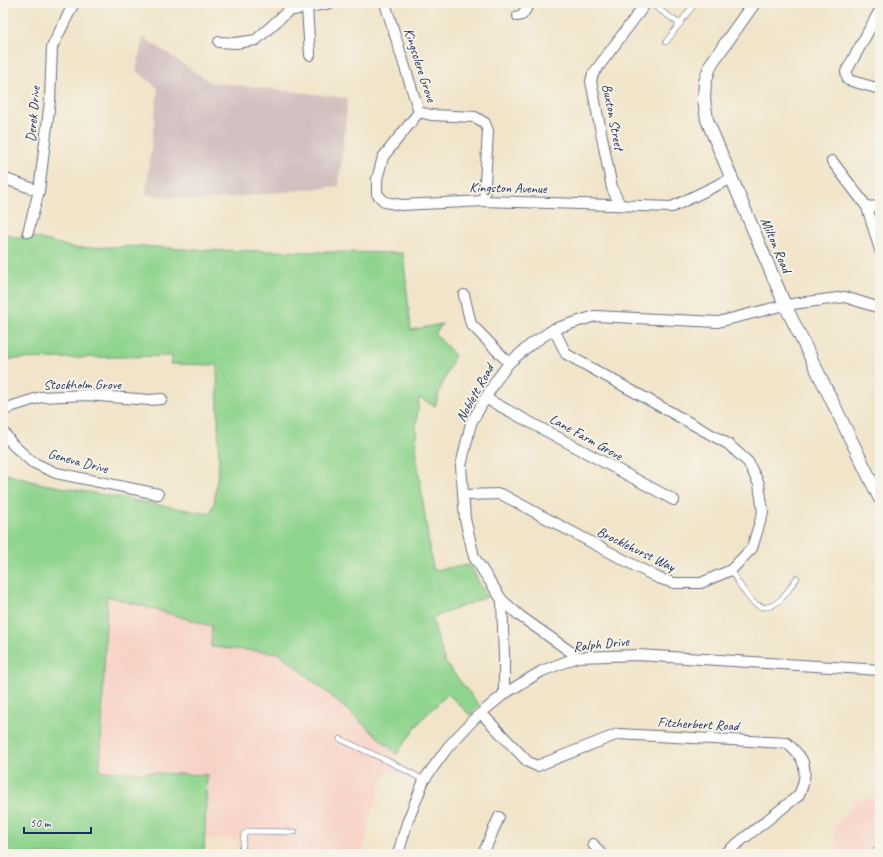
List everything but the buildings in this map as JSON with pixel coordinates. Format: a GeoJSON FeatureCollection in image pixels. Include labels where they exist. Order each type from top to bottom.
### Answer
{"type":"FeatureCollection","features":[{"type":"Feature","properties":{"kind":"street","name":"Derek Drive"},"geometry":{"type":"LineString","coordinates":[[28,232],[39,191],[50,101],[52,47],[74,3]]}},
{"type":"Feature","properties":{"kind":"street"},"geometry":{"type":"LineString","coordinates":[[220,42],[235,43],[256,40],[288,11],[330,3]]}},
{"type":"Feature","properties":{"kind":"street","name":"Kingsclere Grove"},"geometry":{"type":"LineString","coordinates":[[385,3],[419,112],[431,115],[475,117],[485,123],[488,131],[484,201]]}},
{"type":"Feature","properties":{"kind":"street"},"geometry":{"type":"LineString","coordinates":[[518,16],[522,15],[530,3]]}},
{"type":"Feature","properties":{"kind":"street","name":"Buxton Street"},"geometry":{"type":"LineString","coordinates":[[620,205],[612,188],[591,81],[593,74],[646,3]]}},
{"type":"Feature","properties":{"kind":"street","name":"Milton Road"},"geometry":{"type":"LineString","coordinates":[[754,3],[711,64],[705,82],[704,99],[707,120],[785,305],[880,499]]}},
{"type":"Feature","properties":{"kind":"street"},"geometry":{"type":"LineString","coordinates":[[307,8],[310,55]]}},
{"type":"Feature","properties":{"kind":"street"},"geometry":{"type":"LineString","coordinates":[[880,10],[846,72],[848,80],[880,89]]}},
{"type":"Feature","properties":{"kind":"street","name":"Kingston Avenue"},"geometry":{"type":"LineString","coordinates":[[419,112],[383,157],[377,179],[377,194],[385,202],[401,204],[484,201],[672,207],[732,178]]}},
{"type":"Feature","properties":{"kind":"street"},"geometry":{"type":"LineString","coordinates":[[832,161],[867,207],[880,250]]}},
{"type":"Feature","properties":{"kind":"street"},"geometry":{"type":"LineString","coordinates":[[3,178],[39,191]]}},
{"type":"Feature","properties":{"kind":"street"},"geometry":{"type":"LineString","coordinates":[[867,207],[880,206]]}},
{"type":"Feature","properties":{"kind":"street"},"geometry":{"type":"LineString","coordinates":[[464,295],[471,324],[508,363]]}},
{"type":"Feature","properties":{"kind":"street","name":"Noblett Road"},"geometry":{"type":"LineString","coordinates":[[578,657],[520,616],[502,600],[474,557],[465,519],[461,466],[471,423],[485,398],[508,363],[530,345],[554,329],[595,316],[718,322],[785,305],[845,297],[880,308]]}},
{"type":"Feature","properties":{"kind":"street","name":"Brocklehurst Way"},"geometry":{"type":"LineString","coordinates":[[463,495],[501,494],[658,578],[674,583],[701,583],[731,570],[752,548],[763,512],[759,484],[748,462],[728,444],[566,354],[554,329]]}},
{"type":"Feature","properties":{"kind":"street","name":"Stockholm Grove"},"geometry":{"type":"LineString","coordinates":[[3,411],[13,406],[41,397],[87,395],[149,400],[162,399]]}},
{"type":"Feature","properties":{"kind":"street","name":"Lane Farm Grove"},"geometry":{"type":"LineString","coordinates":[[485,398],[674,500]]}},
{"type":"Feature","properties":{"kind":"street","name":"Geneva Drive"},"geometry":{"type":"LineString","coordinates":[[3,430],[12,444],[32,462],[56,473],[158,494]]}},
{"type":"Feature","properties":{"kind":"street"},"geometry":{"type":"LineString","coordinates":[[502,600],[504,694]]}},
{"type":"Feature","properties":{"kind":"street","name":"Ralph Drive"},"geometry":{"type":"LineString","coordinates":[[398,854],[406,822],[424,780],[448,747],[481,713],[504,694],[542,671],[578,657],[638,655],[880,670]]}},
{"type":"Feature","properties":{"kind":"street","name":"Fitzherbert Road"},"geometry":{"type":"LineString","coordinates":[[481,713],[528,762],[537,766],[618,734],[787,744],[802,760],[805,779],[801,792],[798,796],[724,854]]}},
{"type":"Feature","properties":{"kind":"street"},"geometry":{"type":"LineString","coordinates":[[483,854],[499,817]]}},
{"type":"Feature","properties":{"kind":"street"},"geometry":{"type":"LineString","coordinates":[[593,844],[601,854]]}},
{"type":"Feature","properties":{"kind":"lane"},"geometry":{"type":"LineString","coordinates":[[650,3],[680,24]]}},
{"type":"Feature","properties":{"kind":"lane"},"geometry":{"type":"LineString","coordinates":[[666,42],[695,3]]}},
{"type":"Feature","properties":{"kind":"lane"},"geometry":{"type":"LineString","coordinates":[[731,570],[751,601],[758,607],[767,608],[774,604],[782,598],[797,578]]}},
{"type":"Feature","properties":{"kind":"lane"},"geometry":{"type":"LineString","coordinates":[[340,739],[392,763],[424,780]]}},
{"type":"Feature","properties":{"kind":"lane"},"geometry":{"type":"LineString","coordinates":[[242,853],[244,834],[249,831],[295,832]]}},
{"type":"Feature","properties":{"kind":"lane"},"geometry":{"type":"LineString","coordinates":[[869,854],[880,849]]}},
{"type":"Feature","properties":{"kind":"shaded area"},"geometry":{"type":"Polygon","coordinates":[[[143,37],[210,82],[348,98],[339,186],[197,201],[146,194],[158,88],[136,71],[143,37]]]}},
{"type":"Feature","properties":{"kind":"shaded area"},"geometry":{"type":"Polygon","coordinates":[[[107,596],[212,626],[211,647],[279,653],[329,694],[397,754],[393,761],[419,775],[416,780],[389,769],[380,787],[362,854],[236,854],[238,840],[205,839],[207,775],[100,772],[107,596]]]}},
{"type":"Feature","properties":{"kind":"shaded area"},"geometry":{"type":"Polygon","coordinates":[[[880,798],[880,854],[836,854],[834,826],[857,799],[880,798]]]}},
{"type":"Feature","properties":{"kind":"green space"},"geometry":{"type":"Polygon","coordinates":[[[6,234],[20,239],[22,234],[75,248],[143,246],[197,250],[403,253],[411,330],[442,324],[435,334],[455,355],[435,406],[419,398],[416,427],[417,462],[433,570],[470,565],[487,597],[432,618],[445,662],[479,705],[470,715],[448,694],[422,719],[397,754],[329,694],[279,653],[211,647],[212,626],[107,596],[100,771],[207,775],[204,854],[3,854],[3,473],[38,483],[210,514],[214,503],[219,463],[217,365],[170,364],[173,356],[3,358],[3,240],[6,234]]]}}]}
